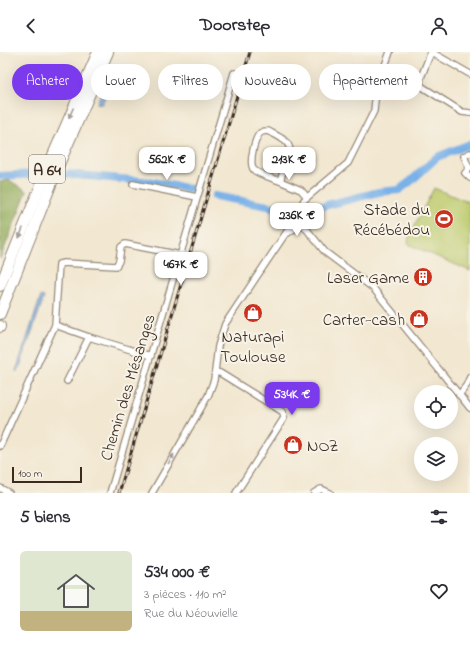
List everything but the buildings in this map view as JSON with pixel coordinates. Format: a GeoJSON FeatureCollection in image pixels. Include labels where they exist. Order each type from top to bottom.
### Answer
{"type":"FeatureCollection","features":[{"type":"Feature","properties":{"kind":"highway","name":"A 64"},"geometry":{"type":"LineString","coordinates":[[0,286],[50,162],[98,52]]}},
{"type":"Feature","properties":{"kind":"highway","name":"A 64"},"geometry":{"type":"LineString","coordinates":[[0,314],[60,162],[108,52]]}},
{"type":"Feature","properties":{"kind":"street"},"geometry":{"type":"LineString","coordinates":[[152,493],[212,388],[218,346],[226,324],[278,245],[297,223],[301,206],[307,197],[348,163],[374,111],[376,90],[390,52]]}},
{"type":"Feature","properties":{"kind":"street"},"geometry":{"type":"LineString","coordinates":[[470,74],[431,52],[420,80],[421,86],[462,112],[470,113]]}},
{"type":"Feature","properties":{"kind":"street","name":"Chemin des Mésanges"},"geometry":{"type":"LineString","coordinates":[[110,493],[231,83]]}},
{"type":"Feature","properties":{"kind":"street"},"geometry":{"type":"LineString","coordinates":[[280,181],[290,150],[289,145],[286,141],[268,131],[262,132],[258,135],[250,161],[251,166],[254,170],[301,190],[307,197]]}},
{"type":"Feature","properties":{"kind":"street"},"geometry":{"type":"LineString","coordinates":[[470,153],[464,156],[470,168],[465,173],[470,178]]}},
{"type":"Feature","properties":{"kind":"street"},"geometry":{"type":"LineString","coordinates":[[134,184],[197,197]]}},
{"type":"Feature","properties":{"kind":"street"},"geometry":{"type":"LineString","coordinates":[[297,223],[309,233],[334,260],[372,288],[470,408]]}},
{"type":"Feature","properties":{"kind":"street"},"geometry":{"type":"LineString","coordinates":[[0,446],[55,325],[59,264],[116,266],[119,261],[121,247],[125,244],[181,255]]}},
{"type":"Feature","properties":{"kind":"street"},"geometry":{"type":"LineString","coordinates":[[55,325],[151,356]]}},
{"type":"Feature","properties":{"kind":"street"},"geometry":{"type":"LineString","coordinates":[[67,380],[89,337]]}},
{"type":"Feature","properties":{"kind":"street"},"geometry":{"type":"LineString","coordinates":[[215,372],[220,373],[283,412],[284,418],[236,493]]}},
{"type":"Feature","properties":{"kind":"street"},"geometry":{"type":"LineString","coordinates":[[459,395],[466,386],[470,377]]}},
{"type":"Feature","properties":{"kind":"street"},"geometry":{"type":"LineString","coordinates":[[0,488],[9,493]]}},
{"type":"Feature","properties":{"kind":"street"},"geometry":{"type":"LineString","coordinates":[[314,493],[321,489],[330,493]]}},
{"type":"Feature","properties":{"kind":"green space"},"geometry":{"type":"Polygon","coordinates":[[[9,180],[27,191],[0,259],[0,182],[9,180]]]}},
{"type":"Feature","properties":{"kind":"green space","name":"Stade du Récébédou"},"geometry":{"type":"Polygon","coordinates":[[[434,188],[470,203],[470,271],[408,244],[409,236],[434,188]]]}},
{"type":"Feature","properties":{"kind":"water"},"geometry":{"type":"Polygon","coordinates":[[[98,100],[104,100],[102,104],[97,103],[98,100]]]}},
{"type":"Feature","properties":{"kind":"water"},"geometry":{"type":"Polygon","coordinates":[[[41,296],[44,297],[18,372],[16,371],[41,296]]]}},
{"type":"Feature","properties":{"kind":"waterway"},"geometry":{"type":"LineString","coordinates":[[215,196],[297,210],[319,207],[379,192],[399,190],[437,157],[470,144]]}},
{"type":"Feature","properties":{"kind":"waterway"},"geometry":{"type":"LineString","coordinates":[[0,176],[36,174]]}},
{"type":"Feature","properties":{"kind":"waterway"},"geometry":{"type":"LineString","coordinates":[[67,174],[153,182],[196,190]]}},
{"type":"Feature","properties":{"kind":"railway"},"geometry":{"type":"LineString","coordinates":[[119,493],[250,52]]}},
{"type":"Feature","properties":{"kind":"place","name":"Stade du Récébédou"},"geometry":{"type":"Point","coordinates":[444,219]}},
{"type":"Feature","properties":{"kind":"place","name":"Laser Game"},"geometry":{"type":"Point","coordinates":[423,277]}},
{"type":"Feature","properties":{"kind":"place","name":"Naturapi Toulouse"},"geometry":{"type":"Point","coordinates":[253,313]}},
{"type":"Feature","properties":{"kind":"place","name":"Carter-cash"},"geometry":{"type":"Point","coordinates":[419,319]}},
{"type":"Feature","properties":{"kind":"place","name":"NOZ"},"geometry":{"type":"Point","coordinates":[293,445]}}]}
